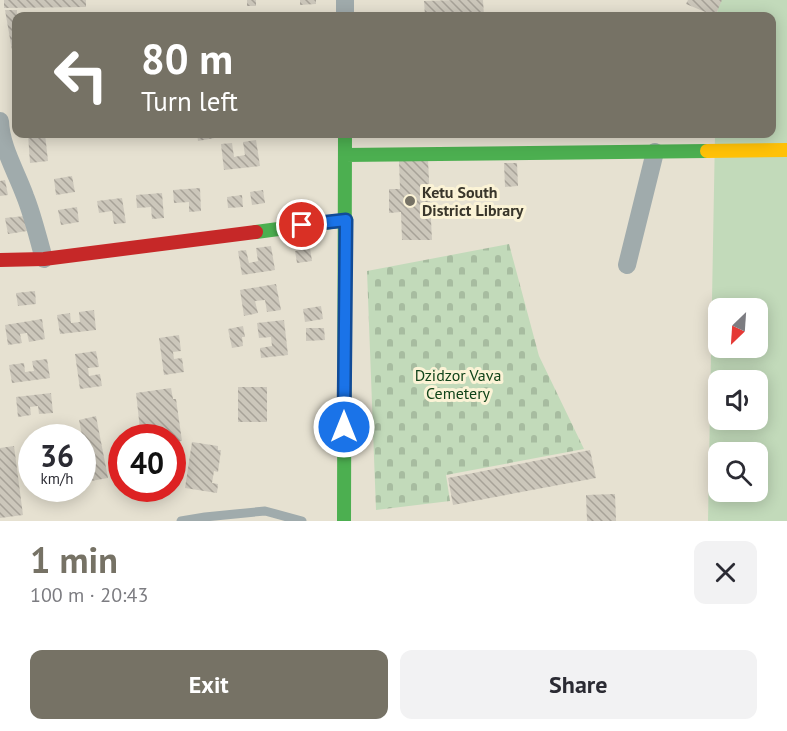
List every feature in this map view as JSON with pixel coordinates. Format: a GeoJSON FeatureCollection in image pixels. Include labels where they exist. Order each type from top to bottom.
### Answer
{"type":"FeatureCollection","features":[{"type":"Feature","properties":{"kind":"street"},"geometry":{"type":"LineString","coordinates":[[0,121],[10,159],[26,197],[45,259]]}},
{"type":"Feature","properties":{"kind":"street"},"geometry":{"type":"LineString","coordinates":[[344,521],[345,138]]}},
{"type":"Feature","properties":{"kind":"street"},"geometry":{"type":"LineString","coordinates":[[345,155],[787,150]]}},
{"type":"Feature","properties":{"kind":"street"},"geometry":{"type":"LineString","coordinates":[[627,266],[655,152]]}},
{"type":"Feature","properties":{"kind":"street"},"geometry":{"type":"LineString","coordinates":[[0,260],[45,259],[346,220]]}},
{"type":"Feature","properties":{"kind":"lane"},"geometry":{"type":"LineString","coordinates":[[181,521],[266,511],[303,521]]}},
{"type":"Feature","properties":{"kind":"green space"},"geometry":{"type":"Polygon","coordinates":[[[718,0],[787,0],[787,521],[708,521],[708,502],[768,502],[768,442],[709,442],[710,430],[768,430],[768,370],[711,370],[711,358],[768,358],[768,298],[712,298],[715,138],[776,138],[776,12],[717,12],[718,0]]]}},
{"type":"Feature","properties":{"kind":"green space","name":"Dzidzor Vava Cemetery"},"geometry":{"type":"Polygon","coordinates":[[[509,244],[539,356],[584,449],[446,475],[450,501],[376,510],[367,271],[509,244]]]}},
{"type":"Feature","properties":{"kind":"building"},"geometry":{"type":"Polygon","coordinates":[[[4,0],[86,0],[86,7],[4,8],[4,0]]]}},
{"type":"Feature","properties":{"kind":"building"},"geometry":{"type":"Polygon","coordinates":[[[247,0],[256,0],[256,6],[247,6],[247,0]]]}},
{"type":"Feature","properties":{"kind":"building"},"geometry":{"type":"Polygon","coordinates":[[[300,0],[316,0],[316,4],[300,5],[300,0]]]}},
{"type":"Feature","properties":{"kind":"building"},"geometry":{"type":"Polygon","coordinates":[[[483,0],[484,12],[425,12],[424,1],[483,0]]]}},
{"type":"Feature","properties":{"kind":"building"},"geometry":{"type":"Polygon","coordinates":[[[688,0],[722,0],[717,12],[705,12],[686,4],[688,0]]]}},
{"type":"Feature","properties":{"kind":"building"},"geometry":{"type":"Polygon","coordinates":[[[5,10],[17,10],[17,12],[12,12],[12,50],[5,10]]]}},
{"type":"Feature","properties":{"kind":"building"},"geometry":{"type":"Polygon","coordinates":[[[28,138],[45,138],[48,161],[30,163],[28,138]]]}},
{"type":"Feature","properties":{"kind":"building"},"geometry":{"type":"Polygon","coordinates":[[[198,138],[215,138],[198,141],[198,138]]]}},
{"type":"Feature","properties":{"kind":"building"},"geometry":{"type":"Polygon","coordinates":[[[256,140],[260,166],[224,170],[221,144],[232,143],[234,157],[245,155],[243,142],[256,140]]]}},
{"type":"Feature","properties":{"kind":"building","name":"Ketu South District Library"},"geometry":{"type":"Polygon","coordinates":[[[428,160],[432,240],[402,240],[401,212],[389,213],[389,189],[400,189],[399,161],[428,160]]]}},
{"type":"Feature","properties":{"kind":"building"},"geometry":{"type":"Polygon","coordinates":[[[504,163],[517,163],[518,186],[505,187],[504,163]]]}},
{"type":"Feature","properties":{"kind":"building"},"geometry":{"type":"Polygon","coordinates":[[[72,176],[75,192],[56,195],[54,179],[72,176]]]}},
{"type":"Feature","properties":{"kind":"building"},"geometry":{"type":"Polygon","coordinates":[[[5,180],[8,195],[0,196],[0,181],[5,180]]]}},
{"type":"Feature","properties":{"kind":"building"},"geometry":{"type":"Polygon","coordinates":[[[200,188],[201,211],[189,212],[189,202],[174,203],[173,190],[200,188]]]}},
{"type":"Feature","properties":{"kind":"building"},"geometry":{"type":"Polygon","coordinates":[[[263,190],[265,203],[252,205],[250,192],[263,190]]]}},
{"type":"Feature","properties":{"kind":"building"},"geometry":{"type":"Polygon","coordinates":[[[162,193],[164,218],[152,219],[151,207],[137,208],[136,195],[162,193]]]}},
{"type":"Feature","properties":{"kind":"building"},"geometry":{"type":"Polygon","coordinates":[[[242,195],[243,207],[228,208],[227,197],[242,195]]]}},
{"type":"Feature","properties":{"kind":"building"},"geometry":{"type":"Polygon","coordinates":[[[122,198],[126,223],[114,224],[112,211],[99,213],[97,201],[122,198]]]}},
{"type":"Feature","properties":{"kind":"building"},"geometry":{"type":"Polygon","coordinates":[[[77,207],[79,222],[61,225],[58,210],[77,207]]]}},
{"type":"Feature","properties":{"kind":"building"},"geometry":{"type":"Polygon","coordinates":[[[25,216],[27,231],[8,234],[5,218],[25,216]]]}},
{"type":"Feature","properties":{"kind":"building"},"geometry":{"type":"Polygon","coordinates":[[[308,232],[310,242],[291,244],[290,235],[308,232]]]}},
{"type":"Feature","properties":{"kind":"building"},"geometry":{"type":"Polygon","coordinates":[[[271,246],[275,270],[242,275],[238,251],[246,250],[249,263],[258,261],[256,248],[271,246]]]}},
{"type":"Feature","properties":{"kind":"building"},"geometry":{"type":"Polygon","coordinates":[[[310,248],[312,261],[297,263],[295,251],[310,248]]]}},
{"type":"Feature","properties":{"kind":"building"},"geometry":{"type":"Polygon","coordinates":[[[276,284],[281,310],[267,312],[265,300],[255,301],[258,313],[244,316],[240,290],[276,284]]]}},
{"type":"Feature","properties":{"kind":"building"},"geometry":{"type":"Polygon","coordinates":[[[35,291],[36,304],[18,306],[16,293],[35,291]]]}},
{"type":"Feature","properties":{"kind":"building"},"geometry":{"type":"Polygon","coordinates":[[[321,306],[323,319],[305,322],[303,309],[321,306]]]}},
{"type":"Feature","properties":{"kind":"building"},"geometry":{"type":"Polygon","coordinates":[[[94,310],[96,330],[60,334],[57,315],[70,313],[71,323],[80,322],[79,312],[94,310]]]}},
{"type":"Feature","properties":{"kind":"building"},"geometry":{"type":"Polygon","coordinates":[[[42,319],[45,339],[29,342],[27,333],[20,334],[22,343],[8,345],[5,325],[42,319]]]}},
{"type":"Feature","properties":{"kind":"building"},"geometry":{"type":"Polygon","coordinates":[[[284,320],[288,355],[261,358],[260,348],[272,346],[271,337],[259,338],[257,323],[284,320]]]}},
{"type":"Feature","properties":{"kind":"building"},"geometry":{"type":"Polygon","coordinates":[[[243,326],[245,337],[242,337],[243,346],[232,348],[228,329],[243,326]]]}},
{"type":"Feature","properties":{"kind":"building"},"geometry":{"type":"Polygon","coordinates":[[[306,328],[324,328],[325,340],[306,341],[306,328]]]}},
{"type":"Feature","properties":{"kind":"building"},"geometry":{"type":"Polygon","coordinates":[[[179,335],[181,351],[173,352],[174,359],[182,358],[184,372],[164,375],[159,338],[179,335]]]}},
{"type":"Feature","properties":{"kind":"building"},"geometry":{"type":"Polygon","coordinates":[[[96,351],[99,367],[88,368],[89,376],[100,374],[102,386],[80,389],[75,354],[96,351]]]}},
{"type":"Feature","properties":{"kind":"building"},"geometry":{"type":"Polygon","coordinates":[[[47,359],[50,378],[12,383],[9,365],[24,363],[25,372],[34,371],[32,361],[47,359]]]}},
{"type":"Feature","properties":{"kind":"building"},"geometry":{"type":"Polygon","coordinates":[[[238,387],[267,387],[267,422],[238,422],[238,387]]]}},
{"type":"Feature","properties":{"kind":"building"},"geometry":{"type":"Polygon","coordinates":[[[171,388],[173,399],[176,399],[180,424],[139,424],[136,393],[171,388]]]}},
{"type":"Feature","properties":{"kind":"building"},"geometry":{"type":"Polygon","coordinates":[[[51,393],[53,413],[39,414],[38,406],[30,407],[31,415],[18,417],[16,397],[51,393]]]}},
{"type":"Feature","properties":{"kind":"building"},"geometry":{"type":"Polygon","coordinates":[[[96,416],[108,478],[96,480],[96,424],[80,424],[79,420],[96,416]]]}},
{"type":"Feature","properties":{"kind":"building"},"geometry":{"type":"Polygon","coordinates":[[[192,442],[218,446],[218,450],[221,450],[218,472],[214,471],[212,483],[218,484],[217,493],[186,488],[192,442]]]}},
{"type":"Feature","properties":{"kind":"building"},"geometry":{"type":"Polygon","coordinates":[[[14,446],[18,477],[18,502],[21,502],[23,515],[0,518],[0,448],[14,446]]]}},
{"type":"Feature","properties":{"kind":"building"},"geometry":{"type":"Polygon","coordinates":[[[590,450],[596,478],[453,505],[448,478],[590,450]]]}},
{"type":"Feature","properties":{"kind":"building"},"geometry":{"type":"Polygon","coordinates":[[[615,494],[616,521],[587,521],[586,495],[615,494]]]}},
{"type":"Feature","properties":{"kind":"traffic: fast"},"geometry":{"type":"LineString","coordinates":[[344,521],[345,138]]}},
{"type":"Feature","properties":{"kind":"traffic: fast"},"geometry":{"type":"LineString","coordinates":[[345,155],[707,151]]}},
{"type":"Feature","properties":{"kind":"traffic: fast"},"geometry":{"type":"LineString","coordinates":[[256,232],[346,220]]}},
{"type":"Feature","properties":{"kind":"traffic: slow"},"geometry":{"type":"LineString","coordinates":[[707,151],[787,150]]}},
{"type":"Feature","properties":{"kind":"traffic: jam"},"geometry":{"type":"LineString","coordinates":[[0,260],[44,259],[256,232]]}},
{"type":"Feature","properties":{"kind":"place","name":"Ketu South District Library"},"geometry":{"type":"Point","coordinates":[410,201]}},
{"type":"Feature","properties":{"kind":"route"},"geometry":{"type":"LineString","coordinates":[[302,225],[346,220],[344,427]]}}]}
